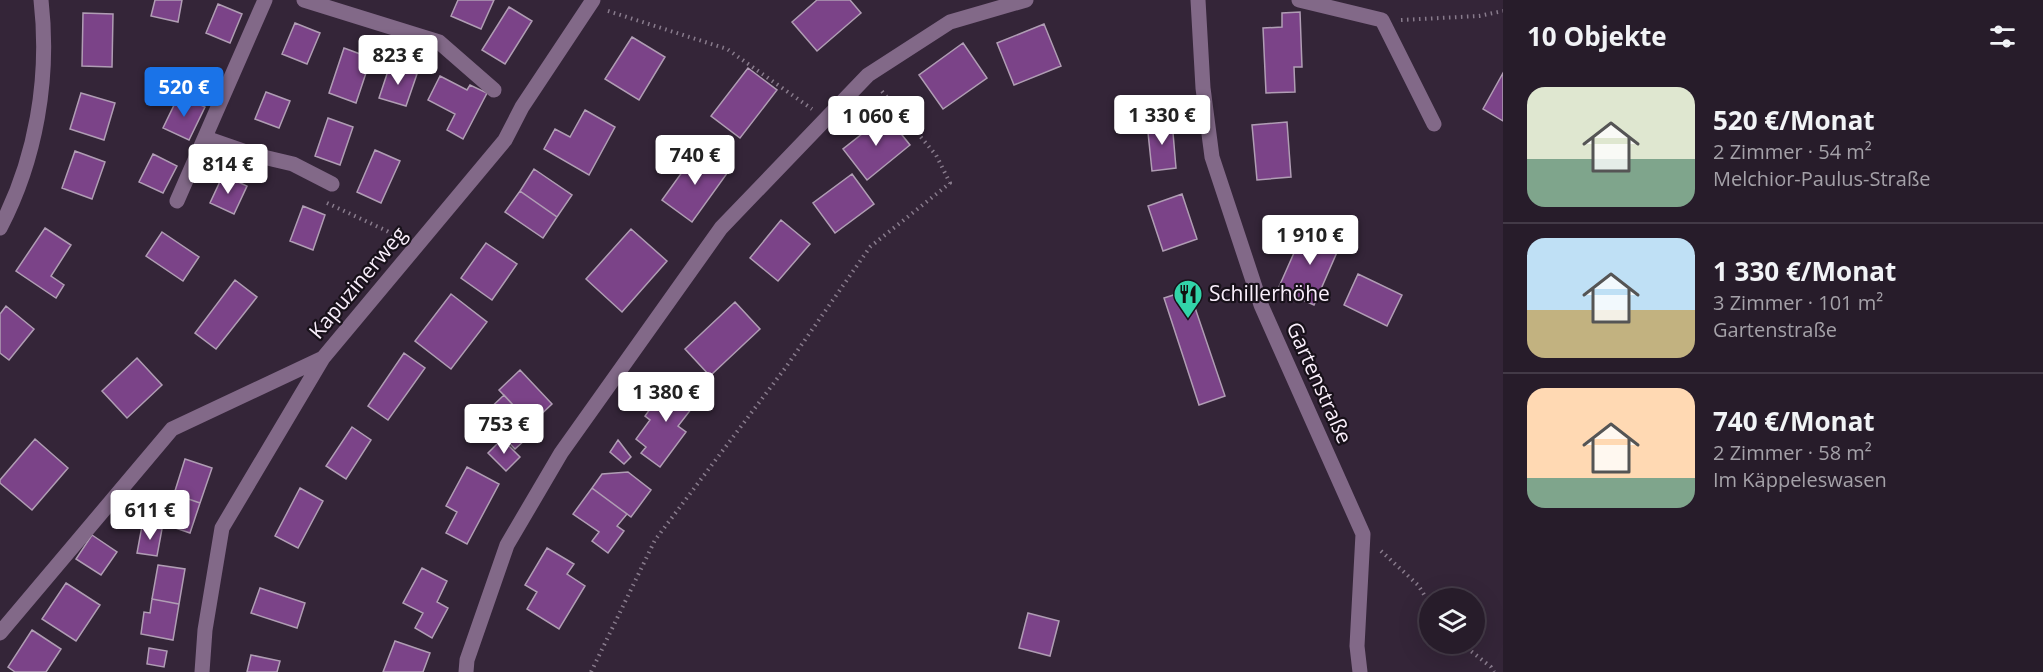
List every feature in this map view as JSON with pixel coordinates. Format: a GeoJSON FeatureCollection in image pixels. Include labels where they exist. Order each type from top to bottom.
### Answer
{"type":"FeatureCollection","features":[{"type":"Feature","properties":{"kind":"street"},"geometry":{"type":"LineString","coordinates":[[0,228],[16,198],[34,140],[44,61],[41,0]]}},
{"type":"Feature","properties":{"kind":"street"},"geometry":{"type":"LineString","coordinates":[[177,201],[265,0]]}},
{"type":"Feature","properties":{"kind":"street"},"geometry":{"type":"LineString","coordinates":[[304,0],[439,42],[494,90]]}},
{"type":"Feature","properties":{"kind":"street"},"geometry":{"type":"LineString","coordinates":[[466,672],[507,545],[561,453],[721,228],[868,75],[950,22],[1026,0]]}},
{"type":"Feature","properties":{"kind":"street","name":"Gartenstraße"},"geometry":{"type":"LineString","coordinates":[[1198,0],[1203,88],[1212,157],[1261,304],[1363,534]]}},
{"type":"Feature","properties":{"kind":"street"},"geometry":{"type":"LineString","coordinates":[[1299,0],[1383,20],[1434,124]]}},
{"type":"Feature","properties":{"kind":"street","name":"Kapuzinerweg"},"geometry":{"type":"LineString","coordinates":[[0,633],[172,429],[323,358],[505,140],[522,107],[591,3]]}},
{"type":"Feature","properties":{"kind":"street"},"geometry":{"type":"LineString","coordinates":[[206,138],[292,164],[332,184]]}},
{"type":"Feature","properties":{"kind":"street"},"geometry":{"type":"LineString","coordinates":[[202,672],[205,630],[222,528],[323,358]]}},
{"type":"Feature","properties":{"kind":"street"},"geometry":{"type":"LineString","coordinates":[[1360,672],[1358,646],[1363,534]]}},
{"type":"Feature","properties":{"kind":"path"},"geometry":{"type":"LineString","coordinates":[[591,3],[727,49],[825,118]]}},
{"type":"Feature","properties":{"kind":"path"},"geometry":{"type":"LineString","coordinates":[[1383,20],[1417,21],[1479,16],[1503,11]]}},
{"type":"Feature","properties":{"kind":"path"},"geometry":{"type":"LineString","coordinates":[[591,672],[655,540],[786,367],[870,247],[951,183],[936,154],[868,75]]}},
{"type":"Feature","properties":{"kind":"path"},"geometry":{"type":"LineString","coordinates":[[332,184],[327,203],[387,231]]}},
{"type":"Feature","properties":{"kind":"path"},"geometry":{"type":"LineString","coordinates":[[1363,534],[1420,588]]}},
{"type":"Feature","properties":{"kind":"path"},"geometry":{"type":"LineString","coordinates":[[1475,654],[1494,672]]}},
{"type":"Feature","properties":{"kind":"building"},"geometry":{"type":"Polygon","coordinates":[[[155,0],[182,0],[178,22],[151,16],[155,0]]]}},
{"type":"Feature","properties":{"kind":"building"},"geometry":{"type":"Polygon","coordinates":[[[458,0],[494,0],[481,29],[451,16],[458,0]]]}},
{"type":"Feature","properties":{"kind":"building"},"geometry":{"type":"Polygon","coordinates":[[[817,0],[850,0],[861,13],[817,51],[792,22],[817,0]]]}},
{"type":"Feature","properties":{"kind":"building"},"geometry":{"type":"Polygon","coordinates":[[[218,4],[242,14],[230,43],[206,33],[218,4]]]}},
{"type":"Feature","properties":{"kind":"building"},"geometry":{"type":"Polygon","coordinates":[[[509,7],[532,21],[505,64],[482,50],[509,7]]]}},
{"type":"Feature","properties":{"kind":"building"},"geometry":{"type":"Polygon","coordinates":[[[1300,12],[1302,67],[1294,67],[1295,92],[1266,93],[1263,28],[1282,27],[1282,13],[1300,12]]]}},
{"type":"Feature","properties":{"kind":"building"},"geometry":{"type":"Polygon","coordinates":[[[83,13],[113,14],[112,67],[82,66],[83,13]]]}},
{"type":"Feature","properties":{"kind":"building"},"geometry":{"type":"Polygon","coordinates":[[[295,23],[320,33],[307,64],[282,54],[295,23]]]}},
{"type":"Feature","properties":{"kind":"building"},"geometry":{"type":"Polygon","coordinates":[[[1044,24],[1061,66],[1014,85],[997,43],[1044,24]]]}},
{"type":"Feature","properties":{"kind":"building"},"geometry":{"type":"Polygon","coordinates":[[[632,37],[665,57],[639,100],[605,79],[632,37]]]}},
{"type":"Feature","properties":{"kind":"building"},"geometry":{"type":"Polygon","coordinates":[[[963,43],[987,78],[943,109],[919,75],[963,43]]]}},
{"type":"Feature","properties":{"kind":"building"},"geometry":{"type":"Polygon","coordinates":[[[344,48],[371,58],[356,103],[329,93],[344,48]]]}},
{"type":"Feature","properties":{"kind":"building"},"geometry":{"type":"Polygon","coordinates":[[[390,65],[417,74],[406,106],[379,98],[390,65]]]}},
{"type":"Feature","properties":{"kind":"building"},"geometry":{"type":"Polygon","coordinates":[[[748,68],[777,90],[740,138],[711,116],[748,68]]]}},
{"type":"Feature","properties":{"kind":"building"},"geometry":{"type":"Polygon","coordinates":[[[1503,73],[1503,121],[1483,109],[1503,73]]]}},
{"type":"Feature","properties":{"kind":"building"},"geometry":{"type":"Polygon","coordinates":[[[440,76],[467,90],[470,85],[487,93],[463,139],[447,130],[455,114],[428,100],[440,76]]]}},
{"type":"Feature","properties":{"kind":"building"},"geometry":{"type":"Polygon","coordinates":[[[266,92],[290,101],[279,128],[255,119],[266,92]]]}},
{"type":"Feature","properties":{"kind":"building"},"geometry":{"type":"Polygon","coordinates":[[[81,93],[115,103],[104,140],[70,129],[81,93]]]}},
{"type":"Feature","properties":{"kind":"building"},"geometry":{"type":"Polygon","coordinates":[[[179,95],[205,107],[189,140],[163,128],[179,95]]]}},
{"type":"Feature","properties":{"kind":"building"},"geometry":{"type":"Polygon","coordinates":[[[585,110],[615,127],[589,175],[544,149],[555,129],[570,137],[585,110]]]}},
{"type":"Feature","properties":{"kind":"building"},"geometry":{"type":"Polygon","coordinates":[[[886,115],[910,145],[867,180],[843,149],[886,115]]]}},
{"type":"Feature","properties":{"kind":"building"},"geometry":{"type":"Polygon","coordinates":[[[328,118],[353,127],[340,165],[315,156],[328,118]]]}},
{"type":"Feature","properties":{"kind":"building"},"geometry":{"type":"Polygon","coordinates":[[[1172,121],[1176,168],[1152,171],[1147,123],[1172,121]]]}},
{"type":"Feature","properties":{"kind":"building"},"geometry":{"type":"Polygon","coordinates":[[[1287,122],[1291,177],[1257,180],[1252,125],[1287,122]]]}},
{"type":"Feature","properties":{"kind":"building"},"geometry":{"type":"Polygon","coordinates":[[[375,150],[400,161],[381,203],[357,192],[375,150]]]}},
{"type":"Feature","properties":{"kind":"building"},"geometry":{"type":"Polygon","coordinates":[[[698,150],[728,172],[692,222],[662,200],[698,150]]]}},
{"type":"Feature","properties":{"kind":"building"},"geometry":{"type":"Polygon","coordinates":[[[75,151],[105,162],[92,199],[62,188],[75,151]]]}},
{"type":"Feature","properties":{"kind":"building"},"geometry":{"type":"Polygon","coordinates":[[[153,154],[177,166],[163,193],[139,182],[153,154]]]}},
{"type":"Feature","properties":{"kind":"building"},"geometry":{"type":"Polygon","coordinates":[[[534,169],[572,195],[557,217],[520,191],[534,169]]]}},
{"type":"Feature","properties":{"kind":"building"},"geometry":{"type":"Polygon","coordinates":[[[852,174],[874,204],[835,233],[813,203],[852,174]]]}},
{"type":"Feature","properties":{"kind":"building"},"geometry":{"type":"Polygon","coordinates":[[[223,175],[247,186],[234,214],[210,203],[223,175]]]}},
{"type":"Feature","properties":{"kind":"building"},"geometry":{"type":"Polygon","coordinates":[[[520,191],[557,217],[543,238],[505,212],[520,191]]]}},
{"type":"Feature","properties":{"kind":"building"},"geometry":{"type":"Polygon","coordinates":[[[1182,194],[1197,239],[1163,251],[1148,206],[1182,194]]]}},
{"type":"Feature","properties":{"kind":"building"},"geometry":{"type":"Polygon","coordinates":[[[303,206],[325,215],[313,250],[290,241],[303,206]]]}},
{"type":"Feature","properties":{"kind":"building"},"geometry":{"type":"Polygon","coordinates":[[[781,220],[810,244],[778,281],[750,258],[781,220]]]}},
{"type":"Feature","properties":{"kind":"building"},"geometry":{"type":"Polygon","coordinates":[[[45,228],[71,245],[51,276],[64,285],[56,298],[16,271],[45,228]]]}},
{"type":"Feature","properties":{"kind":"building"},"geometry":{"type":"Polygon","coordinates":[[[1305,228],[1341,243],[1314,305],[1278,289],[1305,228]]]}},
{"type":"Feature","properties":{"kind":"building"},"geometry":{"type":"Polygon","coordinates":[[[631,229],[667,261],[622,312],[586,279],[631,229]]]}},
{"type":"Feature","properties":{"kind":"building"},"geometry":{"type":"Polygon","coordinates":[[[162,232],[199,257],[183,281],[146,256],[162,232]]]}},
{"type":"Feature","properties":{"kind":"building"},"geometry":{"type":"Polygon","coordinates":[[[486,243],[517,264],[492,300],[461,278],[486,243]]]}},
{"type":"Feature","properties":{"kind":"building"},"geometry":{"type":"Polygon","coordinates":[[[1358,274],[1402,295],[1387,326],[1344,305],[1358,274]]]}},
{"type":"Feature","properties":{"kind":"building"},"geometry":{"type":"Polygon","coordinates":[[[235,280],[257,297],[216,349],[195,333],[235,280]]]}},
{"type":"Feature","properties":{"kind":"building"},"geometry":{"type":"Polygon","coordinates":[[[1189,290],[1225,396],[1199,405],[1164,298],[1189,290]]]}},
{"type":"Feature","properties":{"kind":"building"},"geometry":{"type":"Polygon","coordinates":[[[451,294],[487,322],[451,369],[415,341],[451,294]]]}},
{"type":"Feature","properties":{"kind":"building"},"geometry":{"type":"Polygon","coordinates":[[[735,302],[760,329],[710,376],[685,349],[735,302]]]}},
{"type":"Feature","properties":{"kind":"building"},"geometry":{"type":"Polygon","coordinates":[[[6,306],[34,329],[9,360],[0,353],[0,314],[6,306]]]}},
{"type":"Feature","properties":{"kind":"building"},"geometry":{"type":"Polygon","coordinates":[[[404,353],[425,368],[388,420],[368,406],[404,353]]]}},
{"type":"Feature","properties":{"kind":"building"},"geometry":{"type":"Polygon","coordinates":[[[137,358],[162,385],[127,418],[102,391],[137,358]]]}},
{"type":"Feature","properties":{"kind":"building"},"geometry":{"type":"Polygon","coordinates":[[[520,370],[552,404],[531,424],[499,390],[520,370]]]}},
{"type":"Feature","properties":{"kind":"building"},"geometry":{"type":"Polygon","coordinates":[[[675,381],[699,399],[678,426],[686,432],[660,467],[641,453],[646,447],[636,439],[650,420],[645,416],[662,392],[666,394],[675,381]]]}},
{"type":"Feature","properties":{"kind":"building"},"geometry":{"type":"Polygon","coordinates":[[[504,395],[536,430],[515,449],[483,415],[504,395]]]}},
{"type":"Feature","properties":{"kind":"building"},"geometry":{"type":"Polygon","coordinates":[[[352,427],[371,440],[346,479],[326,466],[352,427]]]}},
{"type":"Feature","properties":{"kind":"building"},"geometry":{"type":"Polygon","coordinates":[[[35,439],[68,468],[32,510],[0,483],[0,480],[35,439]]]}},
{"type":"Feature","properties":{"kind":"building"},"geometry":{"type":"Polygon","coordinates":[[[502,439],[520,457],[506,471],[488,453],[502,439]]]}},
{"type":"Feature","properties":{"kind":"building"},"geometry":{"type":"Polygon","coordinates":[[[618,440],[631,457],[624,464],[610,452],[618,440]]]}},
{"type":"Feature","properties":{"kind":"building"},"geometry":{"type":"Polygon","coordinates":[[[185,459],[212,468],[200,503],[174,494],[185,459]]]}},
{"type":"Feature","properties":{"kind":"building"},"geometry":{"type":"Polygon","coordinates":[[[467,467],[499,484],[467,544],[446,533],[457,512],[446,506],[467,467]]]}},
{"type":"Feature","properties":{"kind":"building"},"geometry":{"type":"Polygon","coordinates":[[[628,472],[651,490],[631,517],[592,488],[602,474],[628,472]]]}},
{"type":"Feature","properties":{"kind":"building"},"geometry":{"type":"Polygon","coordinates":[[[300,488],[323,501],[298,548],[275,536],[300,488]]]}},
{"type":"Feature","properties":{"kind":"building"},"geometry":{"type":"Polygon","coordinates":[[[592,488],[627,514],[617,526],[624,531],[608,553],[592,541],[599,532],[573,514],[592,488]]]}},
{"type":"Feature","properties":{"kind":"building"},"geometry":{"type":"Polygon","coordinates":[[[174,494],[200,503],[190,533],[164,524],[174,494]]]}},
{"type":"Feature","properties":{"kind":"building"},"geometry":{"type":"Polygon","coordinates":[[[142,526],[162,529],[157,556],[137,553],[142,526]]]}},
{"type":"Feature","properties":{"kind":"building"},"geometry":{"type":"Polygon","coordinates":[[[92,535],[117,552],[101,575],[76,559],[92,535]]]}},
{"type":"Feature","properties":{"kind":"building"},"geometry":{"type":"Polygon","coordinates":[[[547,548],[574,564],[567,574],[585,586],[559,629],[527,609],[537,592],[525,585],[547,548]]]}},
{"type":"Feature","properties":{"kind":"building"},"geometry":{"type":"Polygon","coordinates":[[[158,565],[185,569],[179,604],[152,599],[158,565]]]}},
{"type":"Feature","properties":{"kind":"building"},"geometry":{"type":"Polygon","coordinates":[[[422,568],[447,581],[437,602],[448,608],[432,638],[415,628],[423,613],[403,603],[422,568]]]}},
{"type":"Feature","properties":{"kind":"building"},"geometry":{"type":"Polygon","coordinates":[[[66,583],[100,605],[76,641],[42,619],[66,583]]]}},
{"type":"Feature","properties":{"kind":"building"},"geometry":{"type":"Polygon","coordinates":[[[260,588],[305,603],[297,628],[251,613],[260,588]]]}},
{"type":"Feature","properties":{"kind":"building"},"geometry":{"type":"Polygon","coordinates":[[[152,599],[179,604],[173,640],[141,634],[144,612],[150,613],[152,599]]]}},
{"type":"Feature","properties":{"kind":"building"},"geometry":{"type":"Polygon","coordinates":[[[1028,613],[1059,621],[1050,656],[1019,648],[1028,613]]]}},
{"type":"Feature","properties":{"kind":"building"},"geometry":{"type":"Polygon","coordinates":[[[32,630],[61,649],[46,672],[15,672],[8,667],[32,630]]]}},
{"type":"Feature","properties":{"kind":"building"},"geometry":{"type":"Polygon","coordinates":[[[395,641],[430,653],[423,672],[383,672],[395,641]]]}},
{"type":"Feature","properties":{"kind":"building"},"geometry":{"type":"Polygon","coordinates":[[[149,648],[167,651],[164,667],[147,664],[149,648]]]}},
{"type":"Feature","properties":{"kind":"building"},"geometry":{"type":"Polygon","coordinates":[[[251,655],[280,661],[277,672],[247,672],[251,655]]]}},
{"type":"Feature","properties":{"kind":"place","name":"Schillerhöhe"},"geometry":{"type":"Point","coordinates":[1188,320]}}]}
